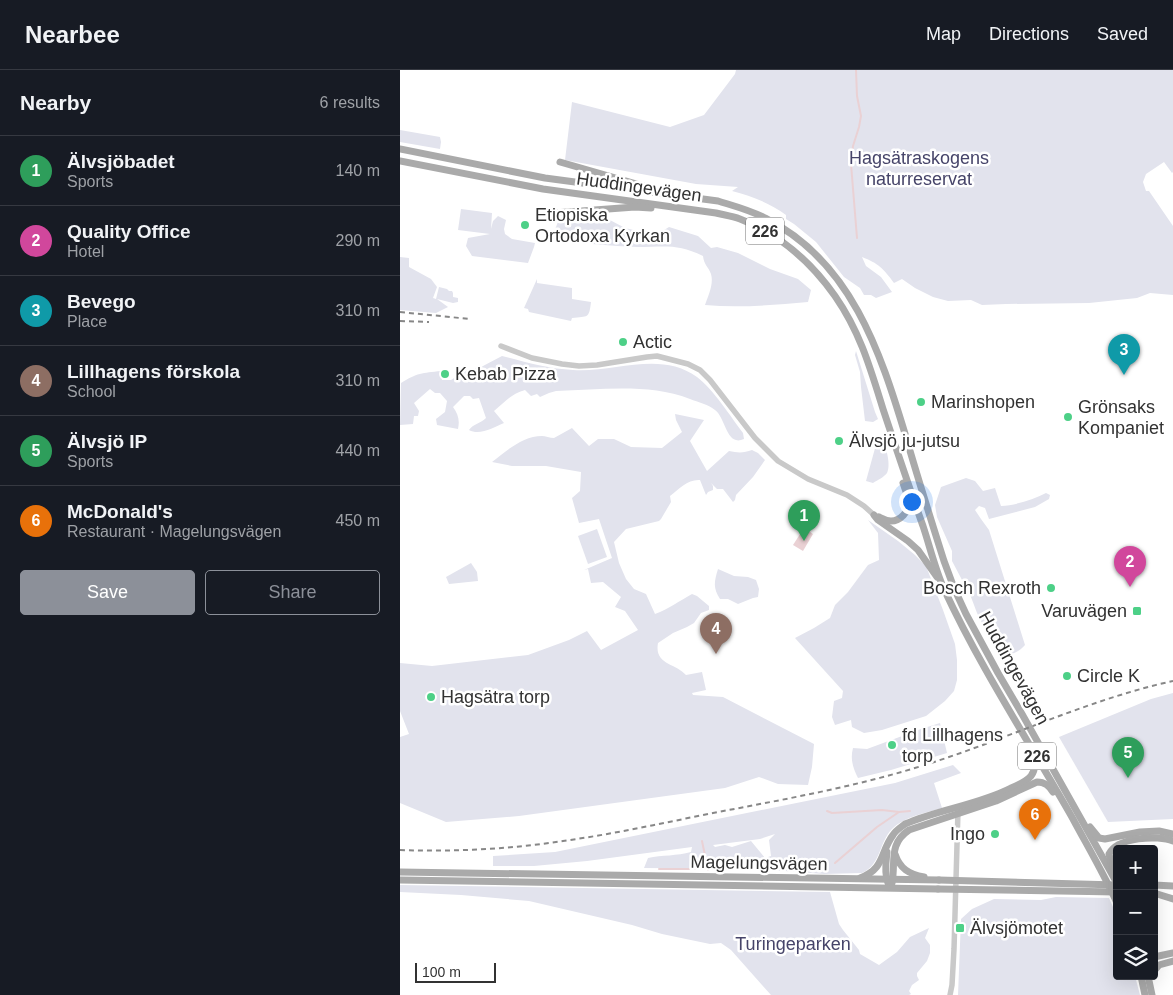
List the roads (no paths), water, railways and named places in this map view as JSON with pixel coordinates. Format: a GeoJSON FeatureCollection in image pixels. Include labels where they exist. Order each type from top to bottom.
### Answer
{"type":"FeatureCollection","features":[{"type":"Feature","properties":{"kind":"main road","name":"Huddingevägen"},"geometry":{"type":"LineString","coordinates":[[400,149],[545,178],[718,201],[765,218],[790,233],[828,267],[844,288],[864,322],[881,360],[944,561],[966,614],[1113,877]]}},
{"type":"Feature","properties":{"kind":"main road","name":"Huddingevägen"},"geometry":{"type":"LineString","coordinates":[[400,161],[543,190],[684,208],[740,219],[783,242],[820,276],[846,314],[868,360],[943,586],[964,630],[1077,827],[1113,895]]}},
{"type":"Feature","properties":{"kind":"main road"},"geometry":{"type":"LineString","coordinates":[[560,162],[676,195]]}},
{"type":"Feature","properties":{"kind":"main road"},"geometry":{"type":"LineString","coordinates":[[554,213],[635,207],[684,208]]}},
{"type":"Feature","properties":{"kind":"main road"},"geometry":{"type":"LineString","coordinates":[[874,515],[893,521],[901,518],[906,512],[908,502],[901,475],[901,462]]}},
{"type":"Feature","properties":{"kind":"main road"},"geometry":{"type":"LineString","coordinates":[[874,515],[918,550],[943,586]]}},
{"type":"Feature","properties":{"kind":"main road"},"geometry":{"type":"LineString","coordinates":[[890,888],[894,852],[901,836],[909,830],[994,797],[1022,783],[1032,774],[1035,766],[1032,755],[999,697],[996,686]]}},
{"type":"Feature","properties":{"kind":"main road"},"geometry":{"type":"LineString","coordinates":[[858,879],[874,870],[881,860],[890,839],[898,829],[911,822],[1002,799],[1037,782],[1043,782],[1048,786],[1077,827]]}},
{"type":"Feature","properties":{"kind":"main road"},"geometry":{"type":"LineString","coordinates":[[1077,811],[1098,838],[1105,839],[1140,832],[1159,831],[1173,834]]}},
{"type":"Feature","properties":{"kind":"main road"},"geometry":{"type":"LineString","coordinates":[[1117,845],[1142,838],[1160,837],[1173,841]]}},
{"type":"Feature","properties":{"kind":"main road"},"geometry":{"type":"LineString","coordinates":[[890,839],[887,857],[890,879]]}},
{"type":"Feature","properties":{"kind":"main road"},"geometry":{"type":"LineString","coordinates":[[1113,847],[1109,854],[1113,872]]}},
{"type":"Feature","properties":{"kind":"main road"},"geometry":{"type":"LineString","coordinates":[[894,852],[898,863],[906,872],[938,880]]}},
{"type":"Feature","properties":{"kind":"main road","name":"Magelungsvägen"},"geometry":{"type":"LineString","coordinates":[[400,872],[1113,882]]}},
{"type":"Feature","properties":{"kind":"main road","name":"Magelungsvägen"},"geometry":{"type":"LineString","coordinates":[[400,880],[1113,892]]}},
{"type":"Feature","properties":{"kind":"main road"},"geometry":{"type":"LineString","coordinates":[[1163,886],[1173,882]]}},
{"type":"Feature","properties":{"kind":"main road"},"geometry":{"type":"LineString","coordinates":[[1158,886],[1173,886]]}},
{"type":"Feature","properties":{"kind":"main road"},"geometry":{"type":"LineString","coordinates":[[1158,893],[1173,894]]}},
{"type":"Feature","properties":{"kind":"main road"},"geometry":{"type":"LineString","coordinates":[[1158,894],[1173,898]]}},
{"type":"Feature","properties":{"kind":"main road"},"geometry":{"type":"LineString","coordinates":[[1158,957],[1173,953]]}},
{"type":"Feature","properties":{"kind":"main road"},"geometry":{"type":"LineString","coordinates":[[1158,966],[1173,961]]}},
{"type":"Feature","properties":{"kind":"main road"},"geometry":{"type":"LineString","coordinates":[[1142,980],[1145,995]]}},
{"type":"Feature","properties":{"kind":"main road"},"geometry":{"type":"LineString","coordinates":[[1149,980],[1152,995]]}},
{"type":"Feature","properties":{"kind":"main road"},"geometry":{"type":"LineString","coordinates":[[1154,980],[1156,995]]}},
{"type":"Feature","properties":{"kind":"street"},"geometry":{"type":"LineString","coordinates":[[502,346],[532,358],[579,366],[657,356],[688,364],[700,370],[710,380],[755,438],[778,461],[808,479],[847,495],[874,515]]}},
{"type":"Feature","properties":{"kind":"street"},"geometry":{"type":"LineString","coordinates":[[950,995],[954,949],[958,811]]}},
{"type":"Feature","properties":{"kind":"waterway"},"geometry":{"type":"LineString","coordinates":[[856,70],[857,96],[861,116],[853,146],[851,164],[857,238]]}},
{"type":"Feature","properties":{"kind":"waterway"},"geometry":{"type":"LineString","coordinates":[[827,811],[832,813],[882,810],[899,812]]}},
{"type":"Feature","properties":{"kind":"waterway"},"geometry":{"type":"LineString","coordinates":[[835,863],[877,827],[899,812],[910,811]]}},
{"type":"Feature","properties":{"kind":"waterway"},"geometry":{"type":"LineString","coordinates":[[702,841],[708,870]]}},
{"type":"Feature","properties":{"kind":"waterway"},"geometry":{"type":"LineString","coordinates":[[659,869],[758,869],[822,866]]}},
{"type":"Feature","properties":{"kind":"railway"},"geometry":{"type":"LineString","coordinates":[[400,312],[470,319]]}},
{"type":"Feature","properties":{"kind":"railway"},"geometry":{"type":"LineString","coordinates":[[400,321],[429,322]]}},
{"type":"Feature","properties":{"kind":"railway"},"geometry":{"type":"LineString","coordinates":[[400,850],[482,849],[563,841],[620,832],[823,791],[877,779],[931,763],[1081,708],[1173,681]]}},
{"type":"Feature","properties":{"kind":"place","name":"Etiopiska Ortodoxa Kyrkan"},"geometry":{"type":"Point","coordinates":[525,225]}},
{"type":"Feature","properties":{"kind":"place","name":"Actic"},"geometry":{"type":"Point","coordinates":[623,342]}},
{"type":"Feature","properties":{"kind":"place","name":"Kebab Pizza"},"geometry":{"type":"Point","coordinates":[445,374]}},
{"type":"Feature","properties":{"kind":"place","name":"Bevego"},"geometry":{"type":"Point","coordinates":[1124,375]}},
{"type":"Feature","properties":{"kind":"place","name":"Marinshopen"},"geometry":{"type":"Point","coordinates":[921,402]}},
{"type":"Feature","properties":{"kind":"place","name":"Grönsaks Kompaniet"},"geometry":{"type":"Point","coordinates":[1068,417]}},
{"type":"Feature","properties":{"kind":"place","name":"Älvsjö ju-jutsu"},"geometry":{"type":"Point","coordinates":[839,441]}},
{"type":"Feature","properties":{"kind":"place","name":"Älvsjöbadet"},"geometry":{"type":"Point","coordinates":[804,541]}},
{"type":"Feature","properties":{"kind":"place","name":"Quality Office"},"geometry":{"type":"Point","coordinates":[1130,587]}},
{"type":"Feature","properties":{"kind":"place","name":"Bosch Rexroth"},"geometry":{"type":"Point","coordinates":[1051,588]}},
{"type":"Feature","properties":{"kind":"place","name":"Varuvägen"},"geometry":{"type":"Point","coordinates":[1137,611]}},
{"type":"Feature","properties":{"kind":"place","name":"Lillhagens förskola"},"geometry":{"type":"Point","coordinates":[716,654]}},
{"type":"Feature","properties":{"kind":"place","name":"Circle K"},"geometry":{"type":"Point","coordinates":[1067,676]}},
{"type":"Feature","properties":{"kind":"place","name":"Hagsätra torp"},"geometry":{"type":"Point","coordinates":[431,697]}},
{"type":"Feature","properties":{"kind":"place","name":"fd Lillhagens torp"},"geometry":{"type":"Point","coordinates":[892,745]}},
{"type":"Feature","properties":{"kind":"place","name":"Älvsjö IP"},"geometry":{"type":"Point","coordinates":[1128,778]}},
{"type":"Feature","properties":{"kind":"place","name":"Ingo"},"geometry":{"type":"Point","coordinates":[995,834]}},
{"type":"Feature","properties":{"kind":"place","name":"McDonald's"},"geometry":{"type":"Point","coordinates":[1035,840]}},
{"type":"Feature","properties":{"kind":"place","name":"Älvsjömotet"},"geometry":{"type":"Point","coordinates":[960,928]}},
{"type":"Feature","properties":{"kind":"park label","name":"Hagsätraskogens naturreservat"},"geometry":{"type":"Point","coordinates":[919,168]}},
{"type":"Feature","properties":{"kind":"park label","name":"Turingeparken"},"geometry":{"type":"Point","coordinates":[793,944]}}]}
